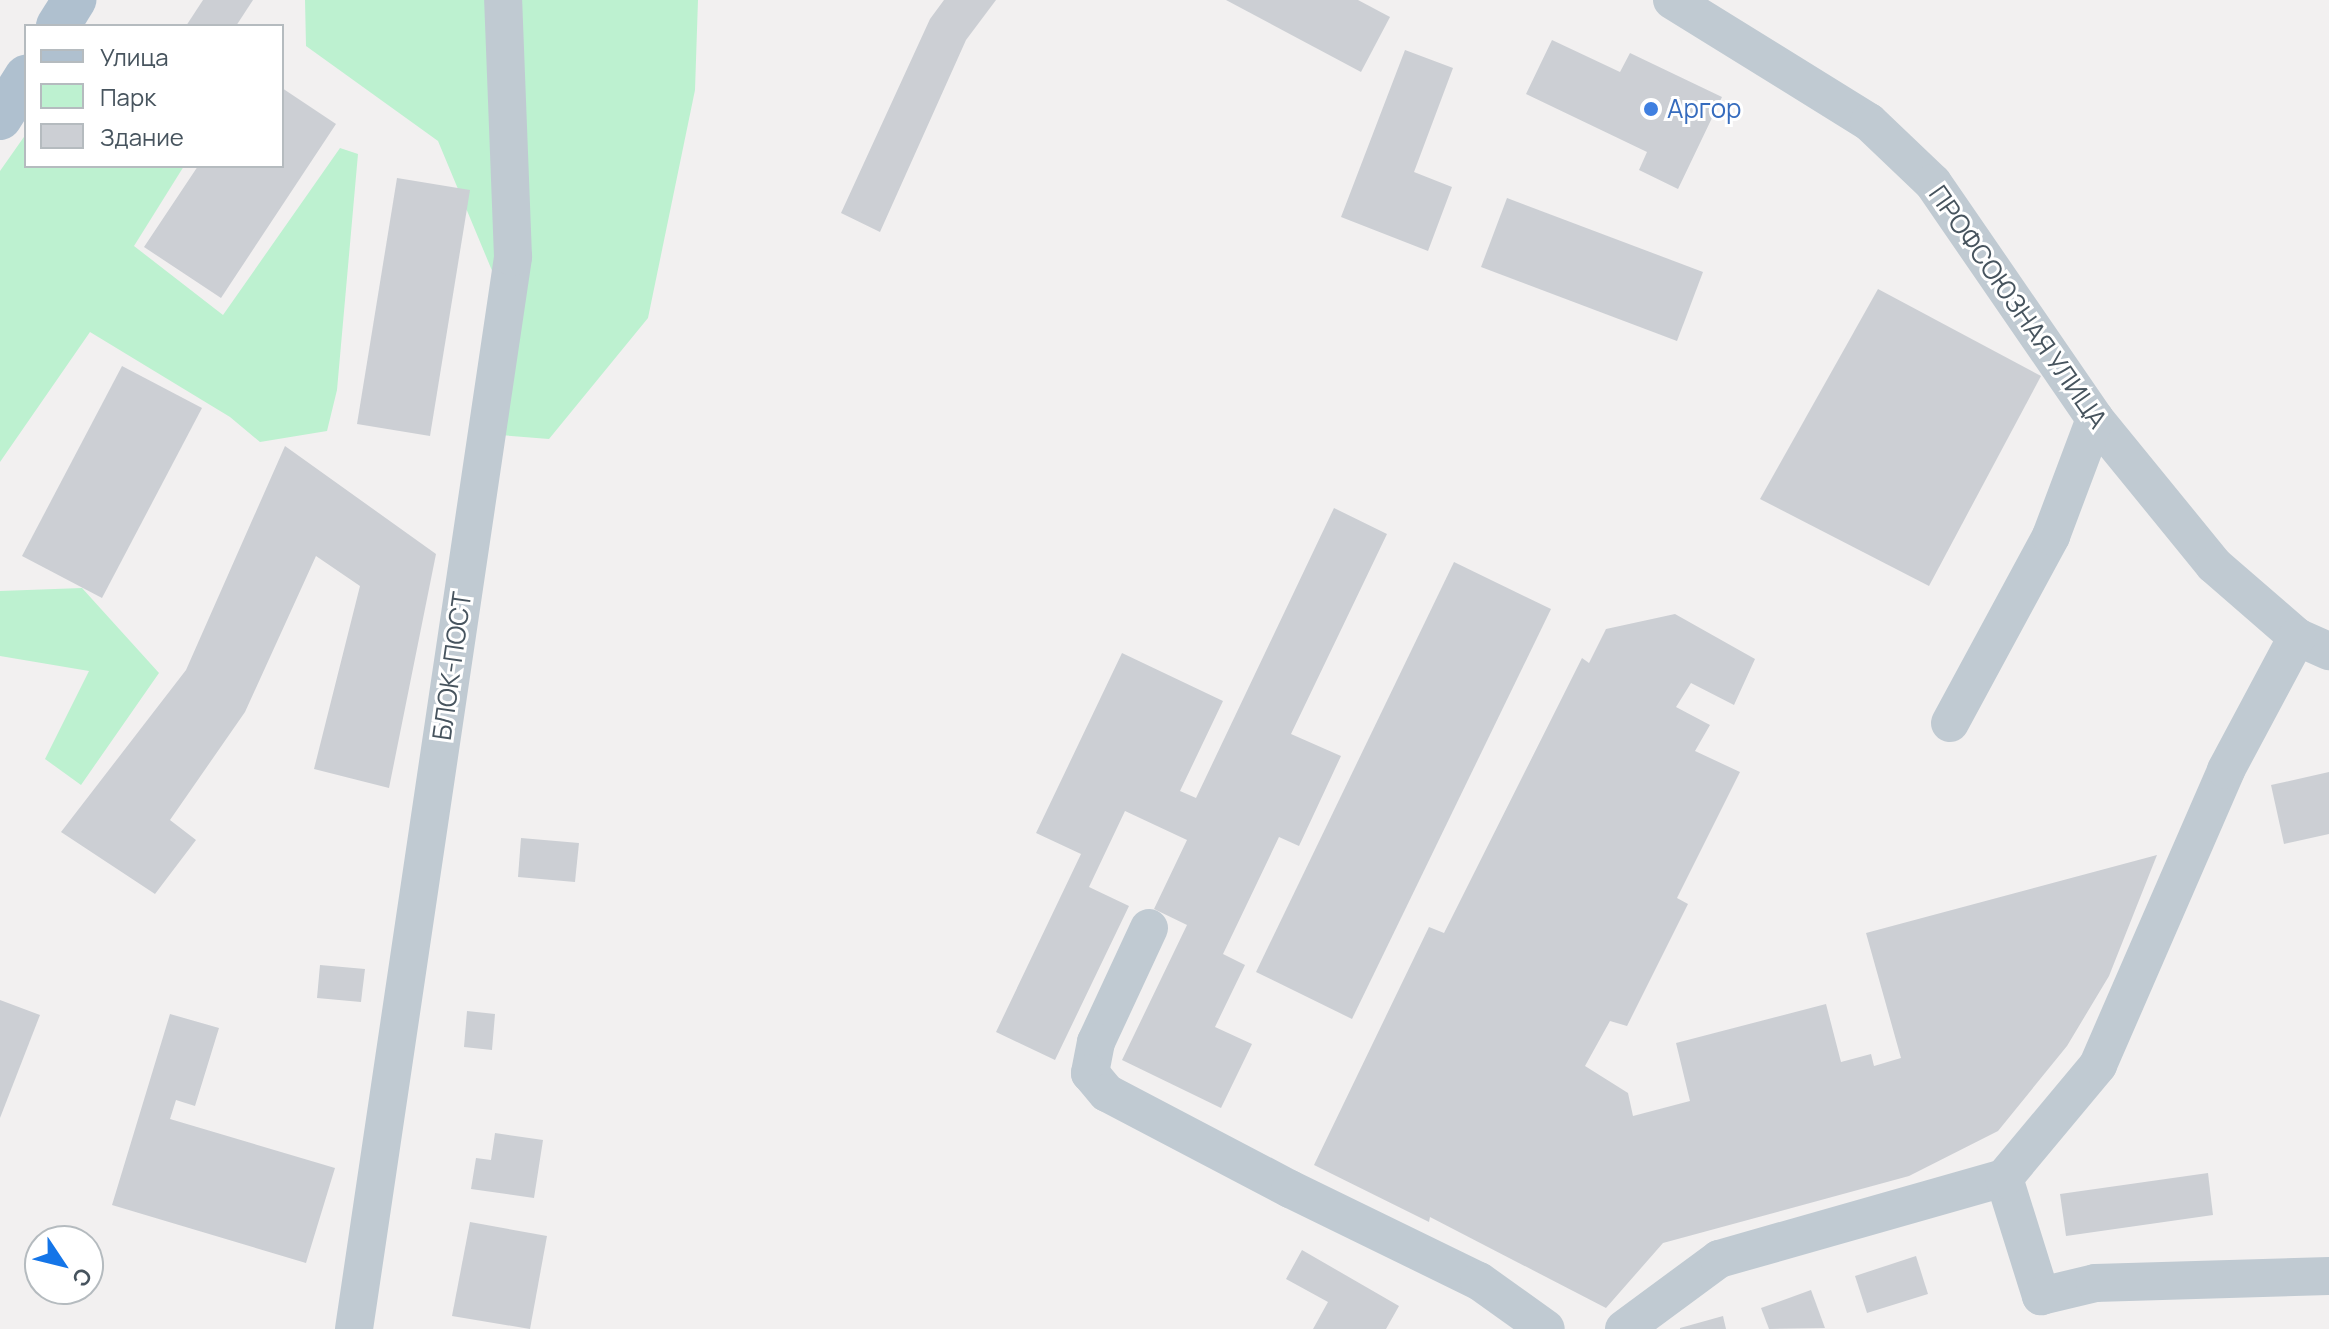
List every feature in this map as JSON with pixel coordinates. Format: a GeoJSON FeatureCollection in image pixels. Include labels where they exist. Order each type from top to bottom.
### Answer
{"type":"FeatureCollection","features":[{"type":"Feature","properties":{"kind":"main road"},"geometry":{"type":"LineString","coordinates":[[59,24],[74,0]]}},
{"type":"Feature","properties":{"kind":"main road"},"geometry":{"type":"LineString","coordinates":[[0,118],[24,80]]}},
{"type":"Feature","properties":{"kind":"street","name":"БЛОК-ПОСТ"},"geometry":{"type":"LineString","coordinates":[[354,1329],[513,257],[503,0]]}},
{"type":"Feature","properties":{"kind":"street","name":"ПРОФСОЮЗНАЯ УЛИЦА"},"geometry":{"type":"LineString","coordinates":[[1672,0],[1869,122],[1933,183],[2095,419],[2214,565],[2313,644]]}},
{"type":"Feature","properties":{"kind":"street"},"geometry":{"type":"LineString","coordinates":[[1950,723],[2051,536],[2095,419]]}},
{"type":"Feature","properties":{"kind":"street"},"geometry":{"type":"LineString","coordinates":[[1624,1329],[1719,1259],[2004,1178],[2098,1065],[2226,770],[2313,644]]}},
{"type":"Feature","properties":{"kind":"street"},"geometry":{"type":"LineString","coordinates":[[1149,928],[1096,1042],[1090,1073],[1107,1093],[1290,1189],[1479,1281],[1546,1329]]}},
{"type":"Feature","properties":{"kind":"street"},"geometry":{"type":"LineString","coordinates":[[2004,1178],[2041,1296],[2095,1283],[2329,1276]]}},
{"type":"Feature","properties":{"kind":"green space"},"geometry":{"type":"Polygon","coordinates":[[[305,0],[698,0],[695,90],[648,318],[549,439],[476,433],[493,273],[438,141],[306,46],[305,0]]]}},
{"type":"Feature","properties":{"kind":"green space"},"geometry":{"type":"Polygon","coordinates":[[[24,137],[24,168],[183,168],[134,246],[223,315],[340,148],[358,154],[337,390],[327,431],[260,442],[230,417],[90,332],[0,462],[0,171],[24,137]]]}},
{"type":"Feature","properties":{"kind":"green space"},"geometry":{"type":"Polygon","coordinates":[[[82,588],[159,673],[81,785],[45,759],[89,671],[0,656],[0,591],[82,588]]]}},
{"type":"Feature","properties":{"kind":"building"},"geometry":{"type":"Polygon","coordinates":[[[203,0],[253,0],[237,24],[187,24],[203,0]]]}},
{"type":"Feature","properties":{"kind":"building"},"geometry":{"type":"Polygon","coordinates":[[[944,0],[996,0],[966,40],[880,232],[841,213],[930,19],[944,0]]]}},
{"type":"Feature","properties":{"kind":"building"},"geometry":{"type":"Polygon","coordinates":[[[1226,0],[1358,0],[1390,17],[1361,72],[1226,0]]]}},
{"type":"Feature","properties":{"kind":"building"},"geometry":{"type":"Polygon","coordinates":[[[1552,40],[1620,72],[1630,53],[1722,97],[1678,189],[1639,170],[1647,152],[1526,94],[1552,40]]]}},
{"type":"Feature","properties":{"kind":"building"},"geometry":{"type":"Polygon","coordinates":[[[1405,50],[1453,68],[1414,172],[1452,187],[1428,251],[1341,217],[1405,50]]]}},
{"type":"Feature","properties":{"kind":"building"},"geometry":{"type":"Polygon","coordinates":[[[284,89],[336,124],[221,298],[144,247],[197,168],[284,168],[284,89]]]}},
{"type":"Feature","properties":{"kind":"building"},"geometry":{"type":"Polygon","coordinates":[[[397,178],[470,190],[430,436],[357,424],[397,178]]]}},
{"type":"Feature","properties":{"kind":"building"},"geometry":{"type":"Polygon","coordinates":[[[1507,198],[1703,272],[1677,341],[1481,267],[1507,198]]]}},
{"type":"Feature","properties":{"kind":"building"},"geometry":{"type":"Polygon","coordinates":[[[1878,289],[2041,376],[1929,586],[1760,499],[1878,289]]]}},
{"type":"Feature","properties":{"kind":"building"},"geometry":{"type":"Polygon","coordinates":[[[122,366],[202,408],[102,598],[22,556],[122,366]]]}},
{"type":"Feature","properties":{"kind":"building"},"geometry":{"type":"Polygon","coordinates":[[[285,446],[436,554],[389,788],[314,769],[360,586],[316,556],[245,712],[170,820],[196,840],[155,894],[61,832],[186,670],[285,446]]]}},
{"type":"Feature","properties":{"kind":"building"},"geometry":{"type":"Polygon","coordinates":[[[1334,508],[1387,534],[1291,734],[1341,756],[1299,846],[1279,837],[1223,954],[1245,965],[1215,1027],[1252,1044],[1221,1108],[1122,1060],[1187,925],[1154,909],[1187,840],[1125,811],[1089,887],[1129,906],[1055,1060],[996,1032],[1081,854],[1036,833],[1122,653],[1223,701],[1180,791],[1196,798],[1334,508]]]}},
{"type":"Feature","properties":{"kind":"building"},"geometry":{"type":"Polygon","coordinates":[[[1454,562],[1551,609],[1352,1019],[1256,972],[1454,562]]]}},
{"type":"Feature","properties":{"kind":"building"},"geometry":{"type":"Polygon","coordinates":[[[1675,614],[1755,659],[1734,705],[1691,683],[1676,707],[1710,725],[1695,751],[1740,772],[1677,898],[1688,904],[1627,1026],[1610,1021],[1585,1066],[1628,1093],[1633,1116],[1690,1101],[1676,1043],[1826,1004],[1841,1062],[1871,1054],[1874,1066],[1901,1058],[1866,933],[2157,855],[2109,976],[2067,1046],[1998,1131],[1909,1176],[1663,1243],[1606,1308],[1430,1217],[1429,1222],[1314,1165],[1429,927],[1444,933],[1582,658],[1589,663],[1606,629],[1675,614]]]}},
{"type":"Feature","properties":{"kind":"building"},"geometry":{"type":"Polygon","coordinates":[[[2329,772],[2329,834],[2284,844],[2271,785],[2329,772]]]}},
{"type":"Feature","properties":{"kind":"building"},"geometry":{"type":"Polygon","coordinates":[[[521,838],[579,843],[575,882],[518,877],[521,838]]]}},
{"type":"Feature","properties":{"kind":"building"},"geometry":{"type":"Polygon","coordinates":[[[320,965],[365,969],[361,1002],[317,998],[320,965]]]}},
{"type":"Feature","properties":{"kind":"building"},"geometry":{"type":"Polygon","coordinates":[[[0,1000],[40,1015],[0,1118],[0,1000]]]}},
{"type":"Feature","properties":{"kind":"building"},"geometry":{"type":"Polygon","coordinates":[[[467,1011],[495,1014],[492,1050],[464,1047],[467,1011]]]}},
{"type":"Feature","properties":{"kind":"building"},"geometry":{"type":"Polygon","coordinates":[[[170,1014],[219,1028],[195,1106],[176,1100],[170,1119],[335,1168],[306,1263],[112,1205],[170,1014]]]}},
{"type":"Feature","properties":{"kind":"building"},"geometry":{"type":"Polygon","coordinates":[[[495,1133],[543,1140],[534,1198],[471,1189],[476,1158],[491,1160],[495,1133]]]}},
{"type":"Feature","properties":{"kind":"building"},"geometry":{"type":"Polygon","coordinates":[[[2208,1173],[2213,1215],[2066,1236],[2060,1194],[2208,1173]]]}},
{"type":"Feature","properties":{"kind":"building"},"geometry":{"type":"Polygon","coordinates":[[[470,1222],[547,1236],[530,1329],[452,1316],[470,1222]]]}},
{"type":"Feature","properties":{"kind":"building"},"geometry":{"type":"Polygon","coordinates":[[[1302,1250],[1399,1306],[1386,1329],[1313,1329],[1328,1302],[1286,1279],[1302,1250]]]}},
{"type":"Feature","properties":{"kind":"building"},"geometry":{"type":"Polygon","coordinates":[[[1916,1256],[1928,1294],[1867,1313],[1855,1276],[1916,1256]]]}},
{"type":"Feature","properties":{"kind":"building"},"geometry":{"type":"Polygon","coordinates":[[[1811,1290],[1825,1328],[1769,1329],[1761,1308],[1811,1290]]]}},
{"type":"Feature","properties":{"kind":"building"},"geometry":{"type":"Polygon","coordinates":[[[1723,1316],[1726,1329],[1680,1329],[1680,1328],[1723,1316]]]}},
{"type":"Feature","properties":{"kind":"place","name":"Аргор"},"geometry":{"type":"Point","coordinates":[1651,109]}}]}
